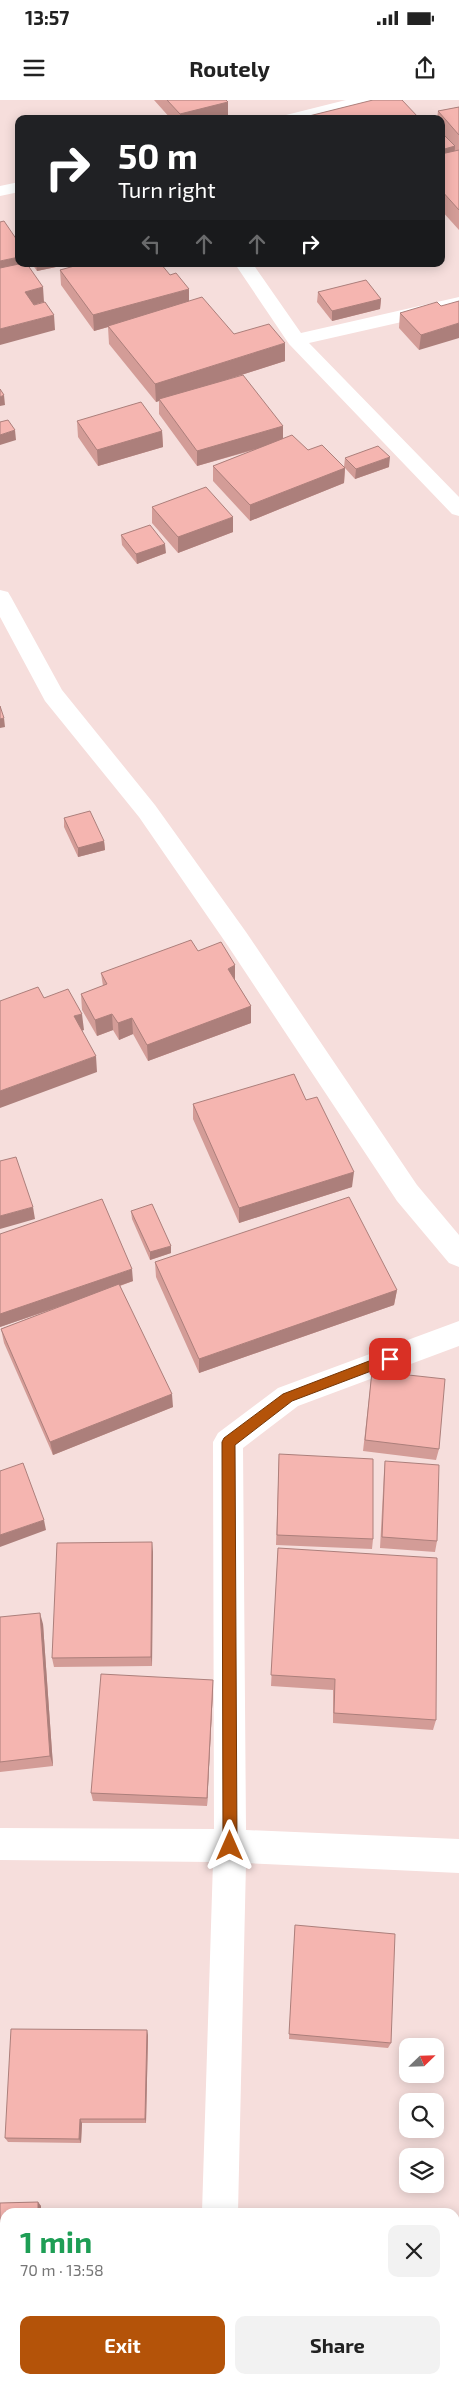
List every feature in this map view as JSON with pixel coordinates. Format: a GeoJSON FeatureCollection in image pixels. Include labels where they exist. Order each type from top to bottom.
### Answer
{"type":"FeatureCollection","features":[{"type":"Feature","properties":{"kind":"street"},"geometry":{"type":"LineString","coordinates":[[308,115],[366,100]]}},
{"type":"Feature","properties":{"kind":"street"},"geometry":{"type":"LineString","coordinates":[[0,191],[15,187]]}},
{"type":"Feature","properties":{"kind":"street"},"geometry":{"type":"LineString","coordinates":[[246,267],[296,340],[459,509]]}},
{"type":"Feature","properties":{"kind":"street"},"geometry":{"type":"LineString","coordinates":[[296,340],[459,303]]}},
{"type":"Feature","properties":{"kind":"street"},"geometry":{"type":"LineString","coordinates":[[0,597],[53,695],[147,810],[237,939],[407,1193],[459,1256]]}},
{"type":"Feature","properties":{"kind":"street"},"geometry":{"type":"LineString","coordinates":[[220,2208],[230,1846],[228,1442],[288,1397],[459,1333]]}},
{"type":"Feature","properties":{"kind":"street"},"geometry":{"type":"LineString","coordinates":[[0,1844],[230,1846],[459,1856]]}},
{"type":"Feature","properties":{"kind":"building"},"geometry":{"type":"Polygon","coordinates":[[[167,100],[226,100],[228,102],[180,114],[167,100]]]}},
{"type":"Feature","properties":{"kind":"building"},"geometry":{"type":"Polygon","coordinates":[[[373,100],[402,100],[416,115],[313,115],[373,100]]]}},
{"type":"Feature","properties":{"kind":"building"},"geometry":{"type":"Polygon","coordinates":[[[459,107],[459,135],[445,119],[445,115],[442,115],[438,111],[459,107]]]}},
{"type":"Feature","properties":{"kind":"building"},"geometry":{"type":"Polygon","coordinates":[[[445,136],[455,146],[445,149],[445,136]]]}},
{"type":"Feature","properties":{"kind":"building"},"geometry":{"type":"Polygon","coordinates":[[[459,150],[459,210],[445,194],[445,153],[459,150]]]}},
{"type":"Feature","properties":{"kind":"building"},"geometry":{"type":"Polygon","coordinates":[[[4,221],[15,237],[15,258],[0,261],[0,222],[4,221]]]}},
{"type":"Feature","properties":{"kind":"building"},"geometry":{"type":"Polygon","coordinates":[[[15,265],[15,267],[29,267],[43,287],[25,292],[34,305],[45,302],[54,315],[0,329],[0,268],[15,265]]]}},
{"type":"Feature","properties":{"kind":"building"},"geometry":{"type":"Polygon","coordinates":[[[71,267],[163,267],[170,275],[176,273],[189,289],[93,315],[60,270],[71,267]]]}},
{"type":"Feature","properties":{"kind":"building"},"geometry":{"type":"Polygon","coordinates":[[[366,280],[381,299],[332,311],[318,292],[366,280]]]}},
{"type":"Feature","properties":{"kind":"building"},"geometry":{"type":"Polygon","coordinates":[[[202,297],[234,334],[269,324],[285,343],[155,384],[108,326],[202,297]]]}},
{"type":"Feature","properties":{"kind":"building"},"geometry":{"type":"Polygon","coordinates":[[[459,301],[459,323],[421,335],[400,313],[437,302],[441,306],[459,301]]]}},
{"type":"Feature","properties":{"kind":"building"},"geometry":{"type":"Polygon","coordinates":[[[243,375],[283,426],[197,451],[159,399],[243,375]]]}},
{"type":"Feature","properties":{"kind":"building"},"geometry":{"type":"Polygon","coordinates":[[[0,389],[4,395],[0,397],[0,389]]]}},
{"type":"Feature","properties":{"kind":"building"},"geometry":{"type":"Polygon","coordinates":[[[141,402],[162,431],[97,450],[77,421],[141,402]]]}},
{"type":"Feature","properties":{"kind":"building"},"geometry":{"type":"Polygon","coordinates":[[[8,420],[15,430],[0,435],[0,422],[8,420]]]}},
{"type":"Feature","properties":{"kind":"building"},"geometry":{"type":"Polygon","coordinates":[[[292,435],[308,450],[322,445],[345,468],[250,505],[213,466],[292,435]]]}},
{"type":"Feature","properties":{"kind":"building"},"geometry":{"type":"Polygon","coordinates":[[[378,446],[390,457],[356,469],[345,458],[378,446]]]}},
{"type":"Feature","properties":{"kind":"building"},"geometry":{"type":"Polygon","coordinates":[[[206,487],[233,517],[178,537],[152,507],[206,487]]]}},
{"type":"Feature","properties":{"kind":"building"},"geometry":{"type":"Polygon","coordinates":[[[150,525],[165,544],[136,554],[121,535],[150,525]]]}},
{"type":"Feature","properties":{"kind":"building"},"geometry":{"type":"Polygon","coordinates":[[[0,706],[4,718],[0,719],[0,706]]]}},
{"type":"Feature","properties":{"kind":"building"},"geometry":{"type":"Polygon","coordinates":[[[90,811],[104,841],[78,848],[64,818],[90,811]]]}},
{"type":"Feature","properties":{"kind":"building"},"geometry":{"type":"Polygon","coordinates":[[[191,940],[198,951],[221,942],[235,965],[228,969],[251,1006],[147,1045],[132,1018],[118,1023],[112,1014],[95,1020],[81,994],[107,984],[101,973],[191,940]]]}},
{"type":"Feature","properties":{"kind":"building"},"geometry":{"type":"Polygon","coordinates":[[[38,987],[44,998],[68,989],[82,1014],[74,1016],[96,1056],[0,1091],[0,1001],[38,987]]]}},
{"type":"Feature","properties":{"kind":"building"},"geometry":{"type":"Polygon","coordinates":[[[294,1074],[306,1100],[317,1097],[354,1172],[239,1208],[193,1104],[294,1074]]]}},
{"type":"Feature","properties":{"kind":"building"},"geometry":{"type":"Polygon","coordinates":[[[16,1157],[33,1207],[0,1216],[0,1161],[16,1157]]]}},
{"type":"Feature","properties":{"kind":"building"},"geometry":{"type":"Polygon","coordinates":[[[349,1197],[397,1290],[199,1359],[155,1262],[349,1197]]]}},
{"type":"Feature","properties":{"kind":"building"},"geometry":{"type":"Polygon","coordinates":[[[102,1199],[132,1269],[0,1314],[0,1234],[102,1199]]]}},
{"type":"Feature","properties":{"kind":"building"},"geometry":{"type":"Polygon","coordinates":[[[152,1204],[171,1246],[150,1252],[131,1211],[152,1204]]]}},
{"type":"Feature","properties":{"kind":"building"},"geometry":{"type":"Polygon","coordinates":[[[119,1284],[172,1394],[50,1442],[1,1329],[119,1284]]]}},
{"type":"Feature","properties":{"kind":"building"},"geometry":{"type":"Polygon","coordinates":[[[372,1371],[445,1379],[439,1449],[365,1440],[372,1371]]]}},
{"type":"Feature","properties":{"kind":"building"},"geometry":{"type":"Polygon","coordinates":[[[279,1454],[373,1459],[373,1539],[277,1535],[279,1454]]]}},
{"type":"Feature","properties":{"kind":"building"},"geometry":{"type":"Polygon","coordinates":[[[385,1461],[439,1465],[437,1541],[382,1537],[385,1461]]]}},
{"type":"Feature","properties":{"kind":"building"},"geometry":{"type":"Polygon","coordinates":[[[23,1463],[44,1520],[0,1535],[0,1471],[23,1463]]]}},
{"type":"Feature","properties":{"kind":"building"},"geometry":{"type":"Polygon","coordinates":[[[152,1542],[151,1657],[52,1658],[57,1543],[152,1542]]]}},
{"type":"Feature","properties":{"kind":"building"},"geometry":{"type":"Polygon","coordinates":[[[278,1548],[437,1558],[436,1720],[334,1713],[335,1679],[271,1675],[278,1548]]]}},
{"type":"Feature","properties":{"kind":"building"},"geometry":{"type":"Polygon","coordinates":[[[40,1613],[50,1756],[0,1762],[0,1617],[40,1613]]]}},
{"type":"Feature","properties":{"kind":"building"},"geometry":{"type":"Polygon","coordinates":[[[101,1674],[213,1680],[207,1798],[91,1793],[101,1674]]]}},
{"type":"Feature","properties":{"kind":"building"},"geometry":{"type":"Polygon","coordinates":[[[295,1925],[395,1934],[391,2043],[289,2034],[295,1925]]]}},
{"type":"Feature","properties":{"kind":"building"},"geometry":{"type":"Polygon","coordinates":[[[11,2029],[147,2030],[145,2119],[80,2119],[79,2139],[5,2138],[11,2029]]]}},
{"type":"Feature","properties":{"kind":"building"},"geometry":{"type":"Polygon","coordinates":[[[38,2202],[38,2208],[0,2208],[0,2203],[38,2202]]]}},
{"type":"Feature","properties":{"kind":"route"},"geometry":{"type":"LineString","coordinates":[[230,1846],[228,1442],[288,1397],[390,1359]]}}]}
